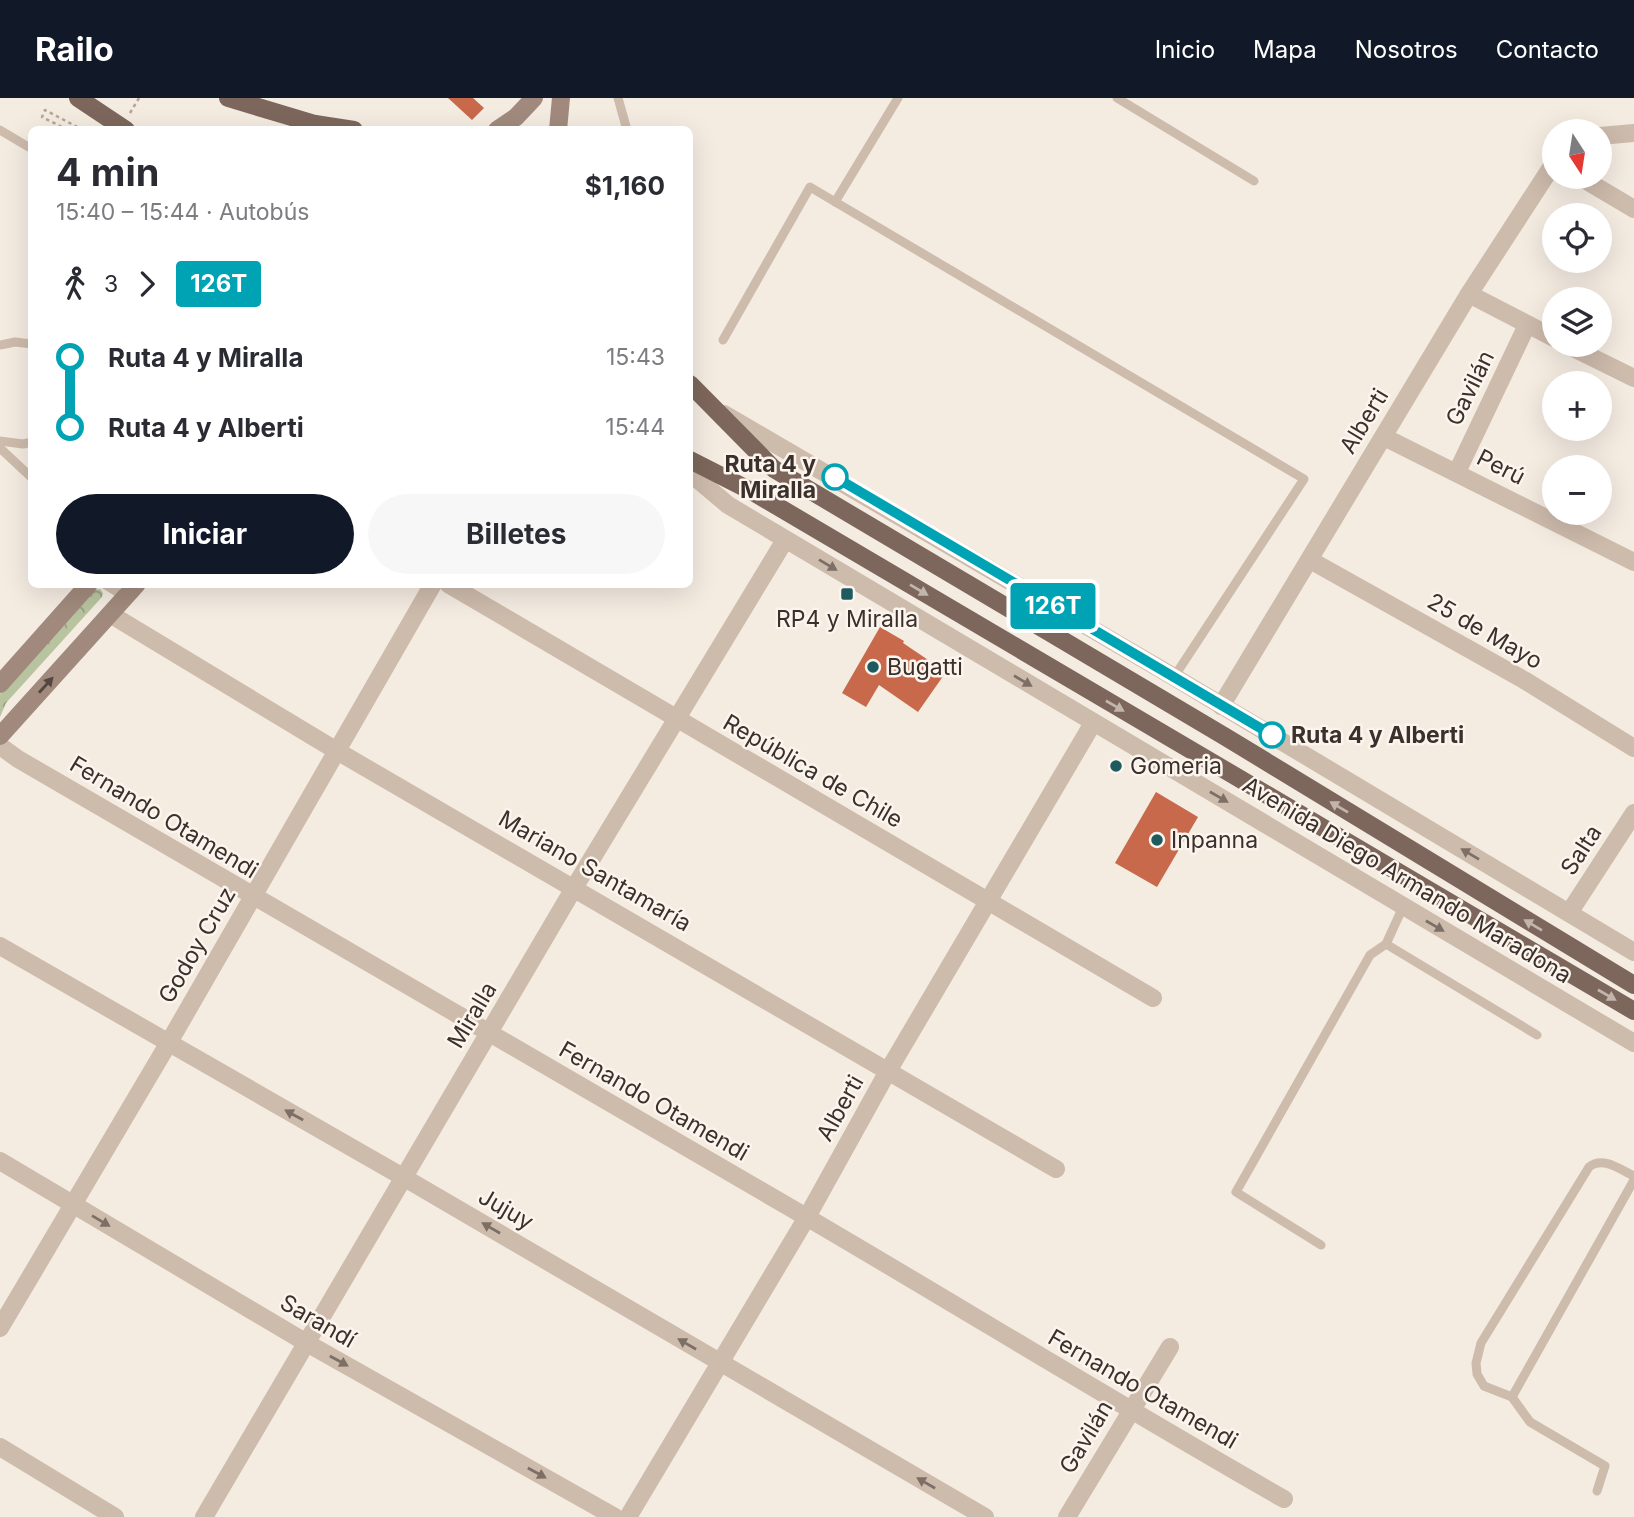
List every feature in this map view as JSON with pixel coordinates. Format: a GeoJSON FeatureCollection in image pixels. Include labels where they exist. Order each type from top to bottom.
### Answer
{"type":"FeatureCollection","features":[{"type":"Feature","properties":{"kind":"main road"},"geometry":{"type":"LineString","coordinates":[[78,98],[120,126]]}},
{"type":"Feature","properties":{"kind":"main road"},"geometry":{"type":"LineString","coordinates":[[228,98],[273,104],[305,126]]}},
{"type":"Feature","properties":{"kind":"main road"},"geometry":{"type":"LineString","coordinates":[[503,126],[534,98]]}},
{"type":"Feature","properties":{"kind":"main road"},"geometry":{"type":"LineString","coordinates":[[558,126],[561,98]]}},
{"type":"Feature","properties":{"kind":"main road","name":"Avenida Diego Armando Maradona"},"geometry":{"type":"LineString","coordinates":[[693,387],[774,470],[1224,736],[1634,985]]}},
{"type":"Feature","properties":{"kind":"main road","name":"Avenida Diego Armando Maradona"},"geometry":{"type":"LineString","coordinates":[[693,462],[753,492],[1634,1011]]}},
{"type":"Feature","properties":{"kind":"main road"},"geometry":{"type":"LineString","coordinates":[[0,684],[85,588]]}},
{"type":"Feature","properties":{"kind":"main road"},"geometry":{"type":"LineString","coordinates":[[0,736],[131,591]]}},
{"type":"Feature","properties":{"kind":"street"},"geometry":{"type":"LineString","coordinates":[[1612,135],[1634,133]]}},
{"type":"Feature","properties":{"kind":"street","name":"Alberti"},"geometry":{"type":"LineString","coordinates":[[1221,706],[1469,294],[1542,181]]}},
{"type":"Feature","properties":{"kind":"street"},"geometry":{"type":"LineString","coordinates":[[1600,189],[1634,209]]}},
{"type":"Feature","properties":{"kind":"street"},"geometry":{"type":"LineString","coordinates":[[1469,294],[1542,332]]}},
{"type":"Feature","properties":{"kind":"street","name":"Gavilán"},"geometry":{"type":"LineString","coordinates":[[1457,472],[1527,325]]}},
{"type":"Feature","properties":{"kind":"street"},"geometry":{"type":"LineString","coordinates":[[1591,357],[1634,378]]}},
{"type":"Feature","properties":{"kind":"street","name":"Avenida Diego Armando Maradona"},"geometry":{"type":"LineString","coordinates":[[710,407],[835,477],[1634,952]]}},
{"type":"Feature","properties":{"kind":"street","name":"Perú"},"geometry":{"type":"LineString","coordinates":[[1384,437],[1634,562]]}},
{"type":"Feature","properties":{"kind":"street","name":"Avenida Diego Armando Maradona"},"geometry":{"type":"LineString","coordinates":[[693,476],[728,505],[785,540],[1634,1043]]}},
{"type":"Feature","properties":{"kind":"street","name":"Miralla"},"geometry":{"type":"LineString","coordinates":[[204,1517],[574,888],[785,540]]}},
{"type":"Feature","properties":{"kind":"street","name":"25 de Mayo"},"geometry":{"type":"LineString","coordinates":[[1310,559],[1524,680],[1634,748]]}},
{"type":"Feature","properties":{"kind":"street","name":"Godoy Cruz"},"geometry":{"type":"LineString","coordinates":[[0,1328],[253,898],[431,588]]}},
{"type":"Feature","properties":{"kind":"street","name":"República de Chile"},"geometry":{"type":"LineString","coordinates":[[455,588],[1153,998]]}},
{"type":"Feature","properties":{"kind":"street","name":"Mariano Santamaría"},"geometry":{"type":"LineString","coordinates":[[110,614],[337,751],[1056,1170]]}},
{"type":"Feature","properties":{"kind":"street","name":"Alberti"},"geometry":{"type":"LineString","coordinates":[[628,1517],[807,1217],[888,1071],[1093,723]]}},
{"type":"Feature","properties":{"kind":"street","name":"Fernando Otamendi"},"geometry":{"type":"LineString","coordinates":[[0,746],[253,898],[807,1217],[1130,1412],[1284,1499]]}},
{"type":"Feature","properties":{"kind":"street","name":"Salta"},"geometry":{"type":"LineString","coordinates":[[1569,914],[1629,833],[1634,813]]}},
{"type":"Feature","properties":{"kind":"street","name":"Jujuy"},"geometry":{"type":"LineString","coordinates":[[0,947],[403,1177],[985,1517]]}},
{"type":"Feature","properties":{"kind":"street","name":"Sarandí"},"geometry":{"type":"LineString","coordinates":[[0,1161],[305,1342],[615,1517]]}},
{"type":"Feature","properties":{"kind":"street","name":"Gavilán"},"geometry":{"type":"LineString","coordinates":[[1067,1517],[1170,1347]]}},
{"type":"Feature","properties":{"kind":"street"},"geometry":{"type":"LineString","coordinates":[[0,1447],[115,1517]]}},
{"type":"Feature","properties":{"kind":"lane"},"geometry":{"type":"LineString","coordinates":[[618,98],[626,126]]}},
{"type":"Feature","properties":{"kind":"lane"},"geometry":{"type":"LineString","coordinates":[[835,202],[898,98]]}},
{"type":"Feature","properties":{"kind":"lane"},"geometry":{"type":"LineString","coordinates":[[1117,98],[1254,181]]}},
{"type":"Feature","properties":{"kind":"lane"},"geometry":{"type":"LineString","coordinates":[[0,130],[28,147]]}},
{"type":"Feature","properties":{"kind":"lane"},"geometry":{"type":"LineString","coordinates":[[723,340],[810,187],[1304,480],[1174,677]]}},
{"type":"Feature","properties":{"kind":"lane"},"geometry":{"type":"LineString","coordinates":[[0,345],[15,342],[28,344]]}},
{"type":"Feature","properties":{"kind":"lane"},"geometry":{"type":"LineString","coordinates":[[0,441],[28,443]]}},
{"type":"Feature","properties":{"kind":"lane"},"geometry":{"type":"LineString","coordinates":[[0,448],[28,474]]}},
{"type":"Feature","properties":{"kind":"lane"},"geometry":{"type":"LineString","coordinates":[[1321,1245],[1236,1192],[1370,955],[1386,944],[1403,907]]}},
{"type":"Feature","properties":{"kind":"lane"},"geometry":{"type":"LineString","coordinates":[[1386,944],[1538,1035]]}},
{"type":"Feature","properties":{"kind":"lane"},"geometry":{"type":"LineString","coordinates":[[1513,1397],[1634,1178],[1602,1162],[1595,1162],[1589,1167],[1481,1343],[1476,1363],[1477,1374],[1484,1386],[1513,1397],[1530,1422],[1605,1466],[1597,1491]]}},
{"type":"Feature","properties":{"kind":"path"},"geometry":{"type":"LineString","coordinates":[[60,126],[42,117],[45,110],[75,126]]}},
{"type":"Feature","properties":{"kind":"green space"},"geometry":{"type":"Polygon","coordinates":[[[100,589],[102,597],[6,703],[0,717],[0,694],[93,590],[100,589]]]}},
{"type":"Feature","properties":{"kind":"building"},"geometry":{"type":"Polygon","coordinates":[[[448,98],[473,98],[484,108],[472,120],[448,98]]]}},
{"type":"Feature","properties":{"kind":"building"},"geometry":{"type":"Polygon","coordinates":[[[880,627],[946,672],[918,712],[879,685],[866,707],[842,693],[880,627]]]}},
{"type":"Feature","properties":{"kind":"building","name":"Inpanna"},"geometry":{"type":"Polygon","coordinates":[[[1156,792],[1198,817],[1157,887],[1115,863],[1156,792]]]}},
{"type":"Feature","properties":{"kind":"bus line","name":"126T"},"geometry":{"type":"LineString","coordinates":[[835,477],[1272,735]]}},
{"type":"Feature","properties":{"kind":"place","name":"Ruta 4 y Miralla"},"geometry":{"type":"Point","coordinates":[835,477]}},
{"type":"Feature","properties":{"kind":"place","name":"RP4 y Miralla"},"geometry":{"type":"Point","coordinates":[847,594]}},
{"type":"Feature","properties":{"kind":"place","name":"Bugatti"},"geometry":{"type":"Point","coordinates":[873,667]}},
{"type":"Feature","properties":{"kind":"place","name":"Ruta 4 y Alberti"},"geometry":{"type":"Point","coordinates":[1272,735]}},
{"type":"Feature","properties":{"kind":"place","name":"Gomeria"},"geometry":{"type":"Point","coordinates":[1116,766]}},
{"type":"Feature","properties":{"kind":"place","name":"Inpanna"},"geometry":{"type":"Point","coordinates":[1157,840]}}]}
